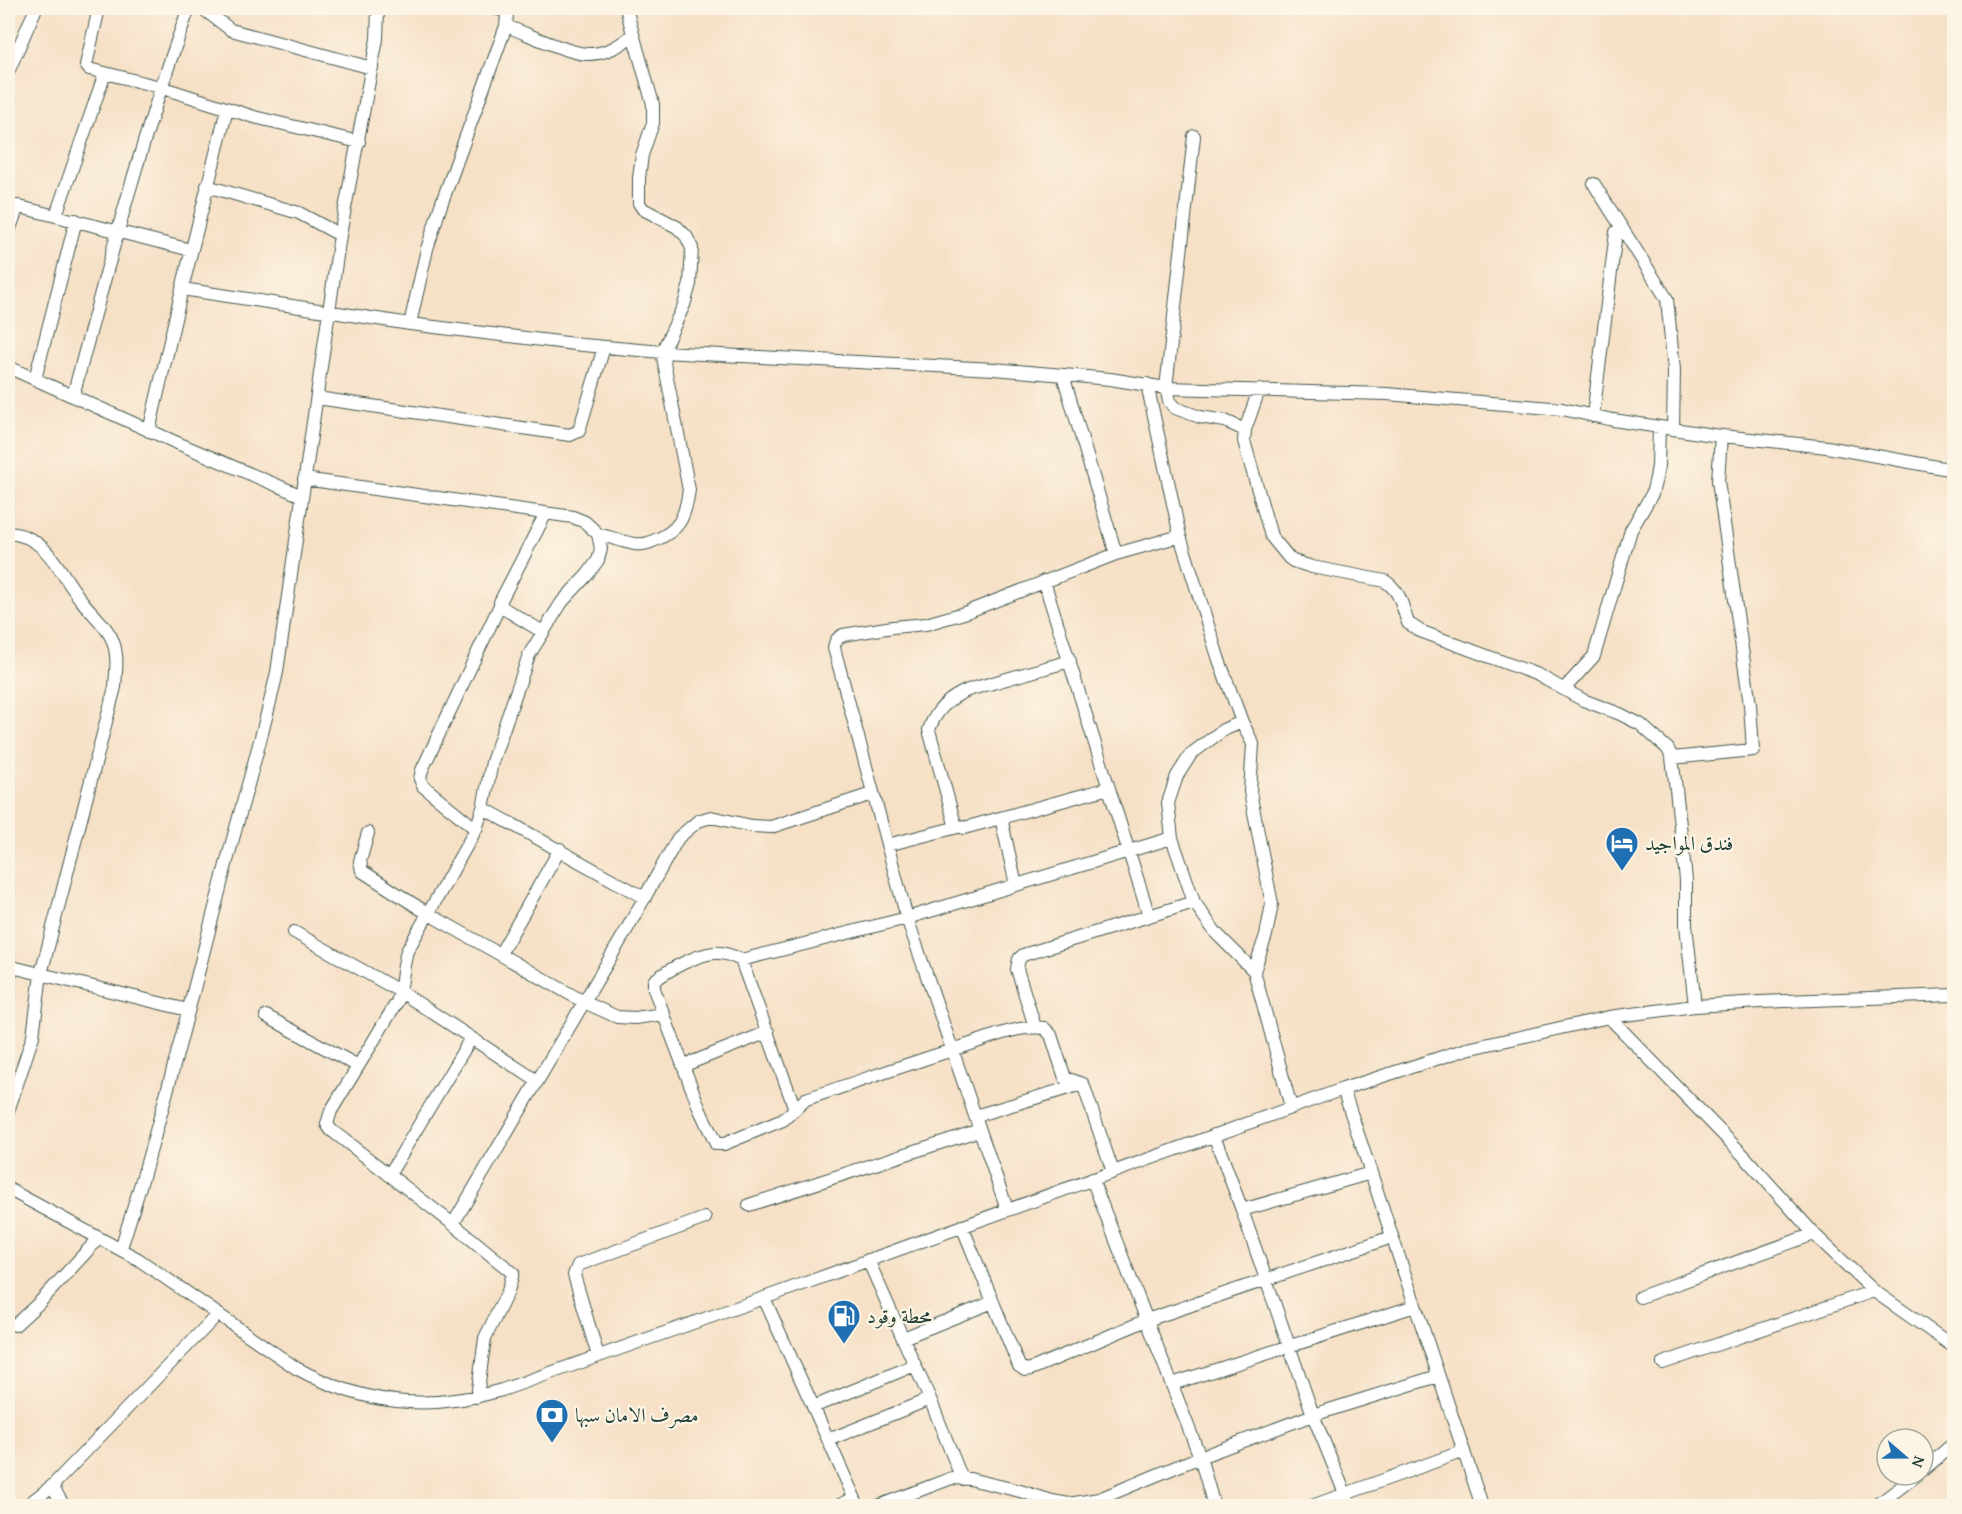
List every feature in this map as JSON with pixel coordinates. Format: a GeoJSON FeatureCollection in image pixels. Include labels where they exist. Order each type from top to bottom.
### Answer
{"type":"FeatureCollection","features":[{"type":"Feature","properties":{"kind":"street"},"geometry":{"type":"LineString","coordinates":[[8,72],[36,8]]}},
{"type":"Feature","properties":{"kind":"street"},"geometry":{"type":"LineString","coordinates":[[99,8],[86,59],[89,69],[160,87],[226,110],[359,142]]}},
{"type":"Feature","properties":{"kind":"street"},"geometry":{"type":"LineString","coordinates":[[73,396],[117,231],[160,87],[189,8]]}},
{"type":"Feature","properties":{"kind":"street"},"geometry":{"type":"LineString","coordinates":[[202,8],[231,30],[372,68]]}},
{"type":"Feature","properties":{"kind":"street"},"geometry":{"type":"LineString","coordinates":[[121,1248],[164,1101],[277,672],[340,235],[372,68],[379,21],[378,8]]}},
{"type":"Feature","properties":{"kind":"street"},"geometry":{"type":"LineString","coordinates":[[410,324],[427,249],[441,204],[506,26],[505,11],[494,8]]}},
{"type":"Feature","properties":{"kind":"street"},"geometry":{"type":"LineString","coordinates":[[304,479],[546,513],[581,520],[598,534],[636,544],[645,544],[663,537],[677,528],[686,510],[688,490],[662,352],[684,305],[690,284],[692,248],[686,236],[677,227],[643,209],[639,203],[642,155],[653,123],[652,104],[626,8]]}},
{"type":"Feature","properties":{"kind":"street"},"geometry":{"type":"LineString","coordinates":[[506,26],[586,54],[603,52],[625,43],[633,34]]}},
{"type":"Feature","properties":{"kind":"street"},"geometry":{"type":"LineString","coordinates":[[56,215],[105,73]]}},
{"type":"Feature","properties":{"kind":"street"},"geometry":{"type":"LineString","coordinates":[[149,431],[190,250],[226,110]]}},
{"type":"Feature","properties":{"kind":"street"},"geometry":{"type":"LineString","coordinates":[[1194,136],[1166,388],[1169,401],[1175,408],[1245,430]]}},
{"type":"Feature","properties":{"kind":"street"},"geometry":{"type":"LineString","coordinates":[[1594,184],[1667,299],[1674,370],[1672,429]]}},
{"type":"Feature","properties":{"kind":"street"},"geometry":{"type":"LineString","coordinates":[[207,186],[299,213],[340,235]]}},
{"type":"Feature","properties":{"kind":"street"},"geometry":{"type":"LineString","coordinates":[[8,234],[13,205],[190,250]]}},
{"type":"Feature","properties":{"kind":"street"},"geometry":{"type":"LineString","coordinates":[[35,379],[76,220]]}},
{"type":"Feature","properties":{"kind":"street"},"geometry":{"type":"LineString","coordinates":[[1593,416],[1616,231]]}},
{"type":"Feature","properties":{"kind":"street"},"geometry":{"type":"LineString","coordinates":[[182,289],[410,324],[604,347],[662,352],[934,365],[1063,375],[1166,388],[1387,394],[1562,409],[1672,429],[1827,447],[1954,470]]}},
{"type":"Feature","properties":{"kind":"street"},"geometry":{"type":"LineString","coordinates":[[317,398],[570,435],[579,430],[604,347]]}},
{"type":"Feature","properties":{"kind":"street"},"geometry":{"type":"LineString","coordinates":[[8,367],[149,431],[302,496]]}},
{"type":"Feature","properties":{"kind":"street"},"geometry":{"type":"LineString","coordinates":[[1063,375],[1116,554]]}},
{"type":"Feature","properties":{"kind":"street"},"geometry":{"type":"LineString","coordinates":[[1147,384],[1180,536],[1220,660],[1242,722],[1253,744],[1250,792],[1272,904],[1266,935],[1254,971]]}},
{"type":"Feature","properties":{"kind":"street"},"geometry":{"type":"LineString","coordinates":[[1259,390],[1245,430],[1244,441],[1271,536],[1293,561],[1385,581],[1400,594],[1408,622],[1420,631],[1538,675],[1583,700],[1640,724],[1664,745],[1672,758],[1686,880],[1686,926],[1695,1006]]}},
{"type":"Feature","properties":{"kind":"street"},"geometry":{"type":"LineString","coordinates":[[1564,689],[1594,656],[1631,530],[1652,494],[1659,466],[1659,427]]}},
{"type":"Feature","properties":{"kind":"street"},"geometry":{"type":"LineString","coordinates":[[1672,758],[1753,750],[1750,705],[1718,481],[1721,436]]}},
{"type":"Feature","properties":{"kind":"street"},"geometry":{"type":"LineString","coordinates":[[476,829],[423,786],[420,779],[422,770],[500,602],[546,513]]}},
{"type":"Feature","properties":{"kind":"street"},"geometry":{"type":"LineString","coordinates":[[8,533],[30,538],[49,553],[81,600],[107,631],[116,651],[115,687],[41,974],[33,1036],[8,1111]]}},
{"type":"Feature","properties":{"kind":"street"},"geometry":{"type":"LineString","coordinates":[[477,1397],[485,1338],[508,1291],[513,1272],[331,1130],[327,1124],[331,1111],[401,992],[407,951],[476,829],[483,808],[492,762],[529,655],[562,602],[598,560],[601,549],[598,534]]}},
{"type":"Feature","properties":{"kind":"street"},"geometry":{"type":"LineString","coordinates":[[1007,1209],[907,918],[834,648],[838,637],[893,627],[926,624],[964,613],[1116,554],[1180,536]]}},
{"type":"Feature","properties":{"kind":"street"},"geometry":{"type":"LineString","coordinates":[[1044,581],[1149,916]]}},
{"type":"Feature","properties":{"kind":"street"},"geometry":{"type":"LineString","coordinates":[[500,605],[543,632]]}},
{"type":"Feature","properties":{"kind":"street"},"geometry":{"type":"LineString","coordinates":[[958,827],[955,825],[929,730],[938,712],[957,695],[968,690],[1070,661]]}},
{"type":"Feature","properties":{"kind":"street"},"geometry":{"type":"LineString","coordinates":[[1242,722],[1223,730],[1191,754],[1176,776],[1168,803],[1172,838],[1194,902],[1216,933],[1254,971],[1292,1107]]}},
{"type":"Feature","properties":{"kind":"street"},"geometry":{"type":"LineString","coordinates":[[886,845],[958,827],[964,828],[1109,788]]}},
{"type":"Feature","properties":{"kind":"street"},"geometry":{"type":"LineString","coordinates":[[453,1224],[678,838],[698,821],[711,817],[752,826],[771,826],[872,794]]}},
{"type":"Feature","properties":{"kind":"street"},"geometry":{"type":"LineString","coordinates":[[483,808],[645,898]]}},
{"type":"Feature","properties":{"kind":"street"},"geometry":{"type":"LineString","coordinates":[[1001,818],[1016,885]]}},
{"type":"Feature","properties":{"kind":"street"},"geometry":{"type":"LineString","coordinates":[[368,833],[360,861],[362,871],[428,913],[584,1002],[617,1017],[635,1018],[664,1014]]}},
{"type":"Feature","properties":{"kind":"street"},"geometry":{"type":"LineString","coordinates":[[1083,1084],[1065,1078],[1051,1035],[1044,1028],[1035,1027],[994,1036],[806,1100],[783,1120],[717,1145],[700,1110],[654,990],[654,981],[683,964],[713,953],[741,960],[907,918],[1172,838]]}},
{"type":"Feature","properties":{"kind":"street"},"geometry":{"type":"LineString","coordinates":[[500,954],[560,849]]}},
{"type":"Feature","properties":{"kind":"street"},"geometry":{"type":"LineString","coordinates":[[1035,1027],[1017,969],[1018,959],[1023,955],[1194,902]]}},
{"type":"Feature","properties":{"kind":"street"},"geometry":{"type":"LineString","coordinates":[[294,932],[401,992],[537,1081]]}},
{"type":"Feature","properties":{"kind":"street"},"geometry":{"type":"LineString","coordinates":[[741,960],[795,1109]]}},
{"type":"Feature","properties":{"kind":"street"},"geometry":{"type":"LineString","coordinates":[[8,966],[188,1010]]}},
{"type":"Feature","properties":{"kind":"street"},"geometry":{"type":"LineString","coordinates":[[8,1189],[121,1248],[318,1381],[382,1400],[444,1403],[477,1397],[598,1356],[1292,1107],[1467,1049],[1609,1017],[1695,1006],[1954,995]]}},
{"type":"Feature","properties":{"kind":"street"},"geometry":{"type":"LineString","coordinates":[[266,1016],[358,1066]]}},
{"type":"Feature","properties":{"kind":"street"},"geometry":{"type":"LineString","coordinates":[[1609,1017],[1744,1156],[1814,1234],[1874,1291],[1954,1347]]}},
{"type":"Feature","properties":{"kind":"street"},"geometry":{"type":"LineString","coordinates":[[684,1065],[768,1032]]}},
{"type":"Feature","properties":{"kind":"street"},"geometry":{"type":"LineString","coordinates":[[389,1174],[471,1038]]}},
{"type":"Feature","properties":{"kind":"street"},"geometry":{"type":"LineString","coordinates":[[975,1116],[1083,1084]]}},
{"type":"Feature","properties":{"kind":"street"},"geometry":{"type":"LineString","coordinates":[[1083,1084],[1113,1172]]}},
{"type":"Feature","properties":{"kind":"street"},"geometry":{"type":"LineString","coordinates":[[1343,1089],[1482,1506]]}},
{"type":"Feature","properties":{"kind":"street"},"geometry":{"type":"LineString","coordinates":[[749,1205],[980,1130]]}},
{"type":"Feature","properties":{"kind":"street"},"geometry":{"type":"LineString","coordinates":[[1214,1135],[1242,1210],[1288,1348],[1348,1500]]}},
{"type":"Feature","properties":{"kind":"street"},"geometry":{"type":"LineString","coordinates":[[1242,1210],[1371,1173]]}},
{"type":"Feature","properties":{"kind":"street"},"geometry":{"type":"LineString","coordinates":[[1092,1179],[1200,1457],[1214,1506]]}},
{"type":"Feature","properties":{"kind":"street"},"geometry":{"type":"LineString","coordinates":[[598,1356],[574,1275],[578,1265],[705,1218]]}},
{"type":"Feature","properties":{"kind":"street"},"geometry":{"type":"LineString","coordinates":[[962,1226],[1019,1366],[1025,1370],[1031,1370],[1147,1320],[1392,1237]]}},
{"type":"Feature","properties":{"kind":"street"},"geometry":{"type":"LineString","coordinates":[[1640,1297],[1814,1234]]}},
{"type":"Feature","properties":{"kind":"street"},"geometry":{"type":"LineString","coordinates":[[15,1326],[99,1238]]}},
{"type":"Feature","properties":{"kind":"street"},"geometry":{"type":"LineString","coordinates":[[868,1260],[930,1399],[962,1479]]}},
{"type":"Feature","properties":{"kind":"street"},"geometry":{"type":"LineString","coordinates":[[1663,1363],[1874,1291]]}},
{"type":"Feature","properties":{"kind":"street"},"geometry":{"type":"LineString","coordinates":[[764,1298],[856,1502],[838,1506]]}},
{"type":"Feature","properties":{"kind":"street"},"geometry":{"type":"LineString","coordinates":[[903,1338],[993,1302]]}},
{"type":"Feature","properties":{"kind":"street"},"geometry":{"type":"LineString","coordinates":[[1172,1384],[1415,1306]]}},
{"type":"Feature","properties":{"kind":"street"},"geometry":{"type":"LineString","coordinates":[[26,1506],[52,1486],[218,1314]]}},
{"type":"Feature","properties":{"kind":"street"},"geometry":{"type":"LineString","coordinates":[[813,1407],[915,1365]]}},
{"type":"Feature","properties":{"kind":"street"},"geometry":{"type":"LineString","coordinates":[[878,1506],[952,1478],[1020,1491],[1075,1505],[1099,1498],[1313,1415],[1438,1376]]}},
{"type":"Feature","properties":{"kind":"street"},"geometry":{"type":"LineString","coordinates":[[828,1440],[930,1399]]}},
{"type":"Feature","properties":{"kind":"street"},"geometry":{"type":"LineString","coordinates":[[1935,1460],[1954,1443]]}},
{"type":"Feature","properties":{"kind":"street"},"geometry":{"type":"LineString","coordinates":[[1312,1506],[1348,1500],[1464,1451]]}},
{"type":"Feature","properties":{"kind":"street"},"geometry":{"type":"LineString","coordinates":[[52,1486],[64,1506]]}},
{"type":"Feature","properties":{"kind":"street"},"geometry":{"type":"LineString","coordinates":[[1876,1506],[1901,1487]]}},
{"type":"Feature","properties":{"kind":"place","name":"فندق المواجيد"},"geometry":{"type":"Point","coordinates":[1622,872]}},
{"type":"Feature","properties":{"kind":"place","name":"محطة وقود"},"geometry":{"type":"Point","coordinates":[844,1345]}},
{"type":"Feature","properties":{"kind":"place","name":"مصرف الامان سبها"},"geometry":{"type":"Point","coordinates":[552,1444]}}]}
